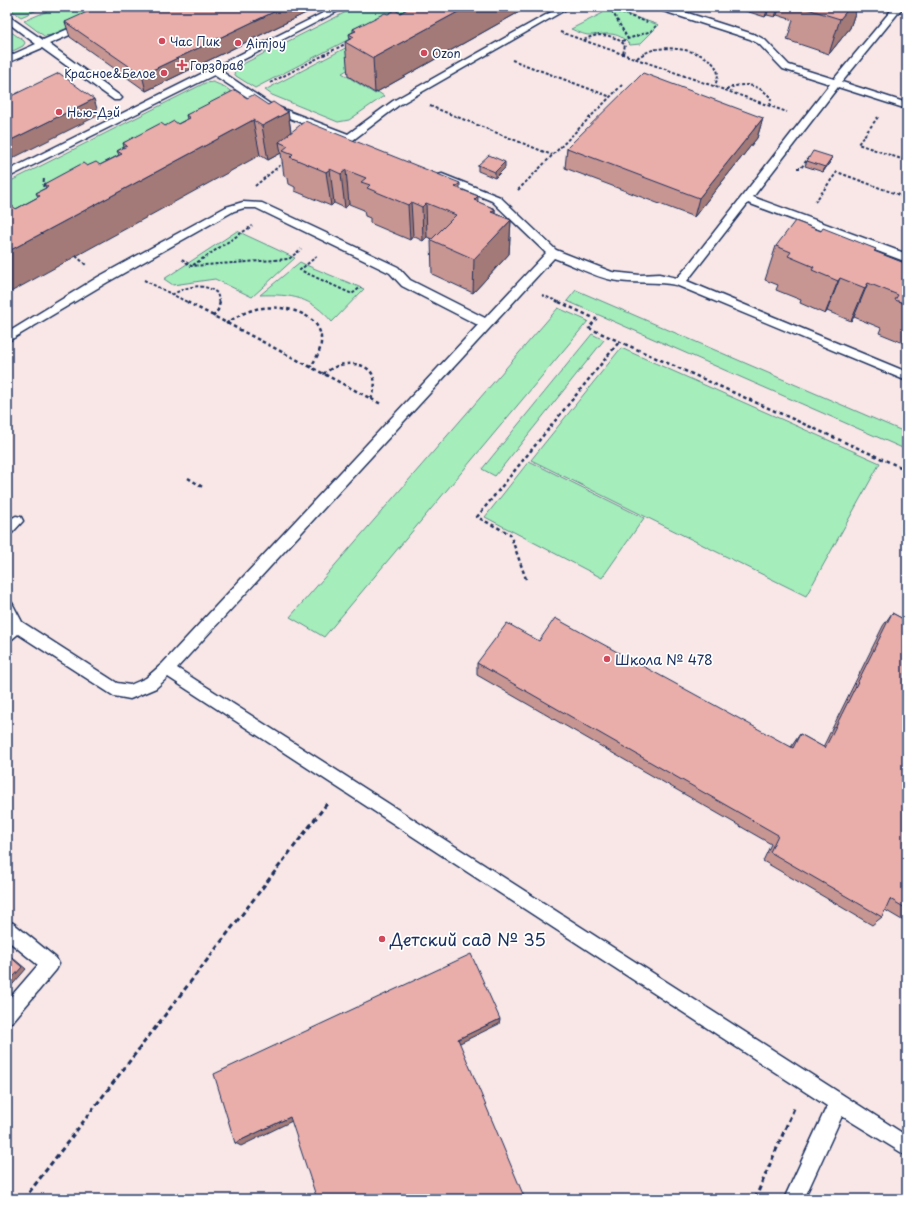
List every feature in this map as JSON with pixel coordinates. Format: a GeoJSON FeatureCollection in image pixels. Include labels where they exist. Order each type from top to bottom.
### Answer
{"type":"FeatureCollection","features":[{"type":"Feature","properties":{"kind":"lane"},"geometry":{"type":"LineString","coordinates":[[7,175],[342,7]]}},
{"type":"Feature","properties":{"kind":"lane"},"geometry":{"type":"LineString","coordinates":[[349,138],[396,103],[566,7]]}},
{"type":"Feature","properties":{"kind":"lane"},"geometry":{"type":"LineString","coordinates":[[660,7],[753,37],[762,42],[786,67],[907,106]]}},
{"type":"Feature","properties":{"kind":"lane"},"geometry":{"type":"LineString","coordinates":[[679,282],[690,271],[747,199],[836,83],[899,7]]}},
{"type":"Feature","properties":{"kind":"lane"},"geometry":{"type":"LineString","coordinates":[[7,18],[117,98]]}},
{"type":"Feature","properties":{"kind":"lane"},"geometry":{"type":"LineString","coordinates":[[7,60],[90,22]]}},
{"type":"Feature","properties":{"kind":"lane"},"geometry":{"type":"LineString","coordinates":[[215,71],[267,106],[363,144]]}},
{"type":"Feature","properties":{"kind":"lane"},"geometry":{"type":"LineString","coordinates":[[433,173],[496,199],[552,253],[611,276],[659,278],[679,282],[907,377]]}},
{"type":"Feature","properties":{"kind":"lane"},"geometry":{"type":"LineString","coordinates":[[747,199],[907,258]]}},
{"type":"Feature","properties":{"kind":"lane"},"geometry":{"type":"LineString","coordinates":[[7,338],[102,280],[230,209],[243,205],[258,205],[394,270],[406,283],[486,324]]}},
{"type":"Feature","properties":{"kind":"lane"},"geometry":{"type":"LineString","coordinates":[[7,607],[12,631],[114,689],[130,692],[151,683],[167,669],[552,253]]}},
{"type":"Feature","properties":{"kind":"lane"},"geometry":{"type":"LineString","coordinates":[[167,669],[907,1147]]}},
{"type":"Feature","properties":{"kind":"lane"},"geometry":{"type":"LineString","coordinates":[[7,929],[50,964],[7,1014]]}},
{"type":"Feature","properties":{"kind":"lane"},"geometry":{"type":"LineString","coordinates":[[794,1199],[831,1122],[838,1102]]}},
{"type":"Feature","properties":{"kind":"path"},"geometry":{"type":"LineString","coordinates":[[603,7],[649,23]]}},
{"type":"Feature","properties":{"kind":"path"},"geometry":{"type":"LineString","coordinates":[[612,10],[628,39]]}},
{"type":"Feature","properties":{"kind":"path"},"geometry":{"type":"LineString","coordinates":[[584,40],[593,36],[601,35],[610,36],[622,41],[651,31],[656,25]]}},
{"type":"Feature","properties":{"kind":"path"},"geometry":{"type":"LineString","coordinates":[[555,30],[788,112]]}},
{"type":"Feature","properties":{"kind":"path"},"geometry":{"type":"LineString","coordinates":[[622,41],[625,48],[623,54]]}},
{"type":"Feature","properties":{"kind":"path"},"geometry":{"type":"LineString","coordinates":[[250,94],[348,43]]}},
{"type":"Feature","properties":{"kind":"path"},"geometry":{"type":"LineString","coordinates":[[636,59],[645,53],[665,48],[695,52],[706,58],[715,66],[718,72],[718,79],[714,86]]}},
{"type":"Feature","properties":{"kind":"path"},"geometry":{"type":"LineString","coordinates":[[506,58],[611,97]]}},
{"type":"Feature","properties":{"kind":"path"},"geometry":{"type":"LineString","coordinates":[[726,90],[732,86],[744,84],[755,86],[766,91],[771,98],[770,105]]}},
{"type":"Feature","properties":{"kind":"path"},"geometry":{"type":"LineString","coordinates":[[516,192],[622,85]]}},
{"type":"Feature","properties":{"kind":"path"},"geometry":{"type":"LineString","coordinates":[[891,100],[858,144],[907,161]]}},
{"type":"Feature","properties":{"kind":"path"},"geometry":{"type":"LineString","coordinates":[[424,104],[552,155]]}},
{"type":"Feature","properties":{"kind":"path"},"geometry":{"type":"LineString","coordinates":[[793,168],[801,168],[811,154],[806,152]]}},
{"type":"Feature","properties":{"kind":"path"},"geometry":{"type":"LineString","coordinates":[[253,188],[288,159]]}},
{"type":"Feature","properties":{"kind":"path"},"geometry":{"type":"LineString","coordinates":[[42,197],[45,182],[43,171]]}},
{"type":"Feature","properties":{"kind":"path"},"geometry":{"type":"LineString","coordinates":[[802,219],[837,172],[907,198]]}},
{"type":"Feature","properties":{"kind":"path"},"geometry":{"type":"LineString","coordinates":[[191,266],[254,225]]}},
{"type":"Feature","properties":{"kind":"path"},"geometry":{"type":"LineString","coordinates":[[188,263],[191,266],[289,259],[302,248]]}},
{"type":"Feature","properties":{"kind":"path"},"geometry":{"type":"LineString","coordinates":[[322,251],[300,270],[352,294],[361,287]]}},
{"type":"Feature","properties":{"kind":"path"},"geometry":{"type":"LineString","coordinates":[[139,277],[171,296],[402,415]]}},
{"type":"Feature","properties":{"kind":"path"},"geometry":{"type":"LineString","coordinates":[[171,296],[180,290],[192,286],[202,286],[212,289],[219,295],[221,302],[220,309],[213,317]]}},
{"type":"Feature","properties":{"kind":"path"},"geometry":{"type":"LineString","coordinates":[[541,295],[596,319],[589,328],[907,470]]}},
{"type":"Feature","properties":{"kind":"path"},"geometry":{"type":"LineString","coordinates":[[226,324],[243,314],[263,308],[277,307],[302,313],[312,320],[319,328],[322,338],[322,348],[318,358],[310,368]]}},
{"type":"Feature","properties":{"kind":"path"},"geometry":{"type":"LineString","coordinates":[[526,579],[510,534],[477,516],[619,342]]}},
{"type":"Feature","properties":{"kind":"path"},"geometry":{"type":"LineString","coordinates":[[323,374],[331,368],[345,364],[359,366],[369,370],[377,381],[377,390],[371,399]]}},
{"type":"Feature","properties":{"kind":"path"},"geometry":{"type":"LineString","coordinates":[[188,478],[204,488]]}},
{"type":"Feature","properties":{"kind":"path"},"geometry":{"type":"LineString","coordinates":[[24,1199],[332,797]]}},
{"type":"Feature","properties":{"kind":"path"},"geometry":{"type":"LineString","coordinates":[[755,1199],[797,1100]]}},
{"type":"Feature","properties":{"kind":"green space"},"geometry":{"type":"Polygon","coordinates":[[[7,7],[44,7],[21,17],[7,7]]]}},
{"type":"Feature","properties":{"kind":"green space"},"geometry":{"type":"Polygon","coordinates":[[[57,7],[118,7],[53,35],[44,36],[24,21],[57,7]]]}},
{"type":"Feature","properties":{"kind":"green space"},"geometry":{"type":"Polygon","coordinates":[[[356,7],[411,7],[255,88],[236,76],[234,73],[239,66],[356,7]]]}},
{"type":"Feature","properties":{"kind":"green space"},"geometry":{"type":"Polygon","coordinates":[[[611,9],[659,25],[640,44],[630,45],[625,40],[615,35],[587,35],[571,29],[611,9]]]}},
{"type":"Feature","properties":{"kind":"green space"},"geometry":{"type":"Polygon","coordinates":[[[7,29],[25,43],[23,46],[7,54],[7,29]]]}},
{"type":"Feature","properties":{"kind":"green space"},"geometry":{"type":"Polygon","coordinates":[[[378,31],[349,69],[342,73],[375,94],[378,92],[384,96],[349,120],[338,122],[272,95],[265,90],[378,31]]]}},
{"type":"Feature","properties":{"kind":"green space"},"geometry":{"type":"Polygon","coordinates":[[[213,82],[225,87],[238,97],[7,217],[7,183],[205,83],[213,82]]]}},
{"type":"Feature","properties":{"kind":"green space"},"geometry":{"type":"Polygon","coordinates":[[[237,231],[295,258],[252,297],[215,279],[173,285],[164,279],[237,231]]]}},
{"type":"Feature","properties":{"kind":"green space"},"geometry":{"type":"Polygon","coordinates":[[[300,262],[364,289],[332,322],[316,307],[300,299],[282,295],[260,295],[300,262]]]}},
{"type":"Feature","properties":{"kind":"green space"},"geometry":{"type":"Polygon","coordinates":[[[576,290],[907,433],[907,450],[567,301],[576,290]]]}},
{"type":"Feature","properties":{"kind":"green space"},"geometry":{"type":"Polygon","coordinates":[[[558,308],[588,321],[324,637],[290,617],[558,308]]]}},
{"type":"Feature","properties":{"kind":"green space"},"geometry":{"type":"Polygon","coordinates":[[[592,334],[604,340],[495,476],[482,469],[592,334]]]}},
{"type":"Feature","properties":{"kind":"green space"},"geometry":{"type":"Polygon","coordinates":[[[621,348],[880,463],[806,596],[531,460],[621,348]]]}},
{"type":"Feature","properties":{"kind":"green space"},"geometry":{"type":"Polygon","coordinates":[[[529,461],[644,518],[602,578],[485,517],[529,461]]]}},
{"type":"Feature","properties":{"kind":"building"},"geometry":{"type":"Polygon","coordinates":[[[98,7],[284,7],[142,75],[65,22],[98,7]]]}},
{"type":"Feature","properties":{"kind":"building"},"geometry":{"type":"Polygon","coordinates":[[[411,7],[467,7],[373,58],[345,42],[354,37],[349,34],[356,31],[353,29],[385,13],[388,14],[395,10],[400,13],[411,7]]]}},
{"type":"Feature","properties":{"kind":"building"},"geometry":{"type":"Polygon","coordinates":[[[801,7],[850,7],[840,19],[801,7]]]}},
{"type":"Feature","properties":{"kind":"building"},"geometry":{"type":"Polygon","coordinates":[[[59,73],[94,99],[7,142],[7,98],[59,73]]]}},
{"type":"Feature","properties":{"kind":"building"},"geometry":{"type":"Polygon","coordinates":[[[643,73],[763,118],[699,198],[567,148],[643,73]]]}},
{"type":"Feature","properties":{"kind":"building"},"geometry":{"type":"Polygon","coordinates":[[[235,90],[247,98],[253,95],[268,105],[273,102],[288,112],[262,126],[253,120],[7,252],[7,208],[11,205],[16,209],[40,196],[36,193],[48,187],[44,184],[83,163],[87,166],[96,162],[100,165],[122,154],[117,151],[127,146],[123,143],[161,123],[165,126],[174,121],[178,124],[190,118],[186,115],[235,90]]]}},
{"type":"Feature","properties":{"kind":"building"},"geometry":{"type":"Polygon","coordinates":[[[305,121],[460,183],[455,187],[478,196],[474,200],[495,209],[491,212],[511,220],[474,259],[431,240],[456,215],[426,203],[422,207],[411,202],[408,205],[367,188],[370,185],[361,182],[366,178],[346,170],[341,174],[330,169],[326,172],[290,157],[293,154],[283,150],[288,146],[279,142],[305,121]]]}},
{"type":"Feature","properties":{"kind":"building"},"geometry":{"type":"Polygon","coordinates":[[[813,151],[832,157],[825,167],[807,161],[813,151]]]}},
{"type":"Feature","properties":{"kind":"building"},"geometry":{"type":"Polygon","coordinates":[[[489,155],[505,162],[495,172],[478,165],[489,155]]]}},
{"type":"Feature","properties":{"kind":"building"},"geometry":{"type":"Polygon","coordinates":[[[795,221],[821,231],[823,228],[876,249],[874,251],[907,264],[907,304],[895,300],[898,295],[868,283],[865,288],[840,278],[838,281],[812,270],[814,267],[788,256],[791,252],[776,246],[795,221]]]}},
{"type":"Feature","properties":{"kind":"building"},"geometry":{"type":"Polygon","coordinates":[[[892,613],[907,621],[907,909],[890,899],[882,917],[770,852],[778,835],[477,663],[507,623],[539,641],[555,618],[793,748],[800,734],[825,748],[892,613]]]}},
{"type":"Feature","properties":{"kind":"building"},"geometry":{"type":"Polygon","coordinates":[[[7,954],[22,967],[7,984],[7,954]]]}},
{"type":"Feature","properties":{"kind":"building"},"geometry":{"type":"Polygon","coordinates":[[[471,954],[500,1019],[458,1039],[525,1199],[317,1199],[290,1117],[235,1143],[214,1074],[471,954]]]}},
{"type":"Feature","properties":{"kind":"place","name":"Час Пик"},"geometry":{"type":"Point","coordinates":[162,41]}},
{"type":"Feature","properties":{"kind":"place","name":"Aimjoy"},"geometry":{"type":"Point","coordinates":[238,43]}},
{"type":"Feature","properties":{"kind":"place","name":"Ozon"},"geometry":{"type":"Point","coordinates":[424,53]}},
{"type":"Feature","properties":{"kind":"place","name":"Горздрав"},"geometry":{"type":"Point","coordinates":[182,65]}},
{"type":"Feature","properties":{"kind":"place","name":"Красное&Белое"},"geometry":{"type":"Point","coordinates":[164,73]}},
{"type":"Feature","properties":{"kind":"place","name":"Нью-Дэй"},"geometry":{"type":"Point","coordinates":[59,112]}},
{"type":"Feature","properties":{"kind":"place","name":"Школа № 478"},"geometry":{"type":"Point","coordinates":[607,659]}},
{"type":"Feature","properties":{"kind":"place","name":"Детский сад № 35"},"geometry":{"type":"Point","coordinates":[382,939]}}]}
